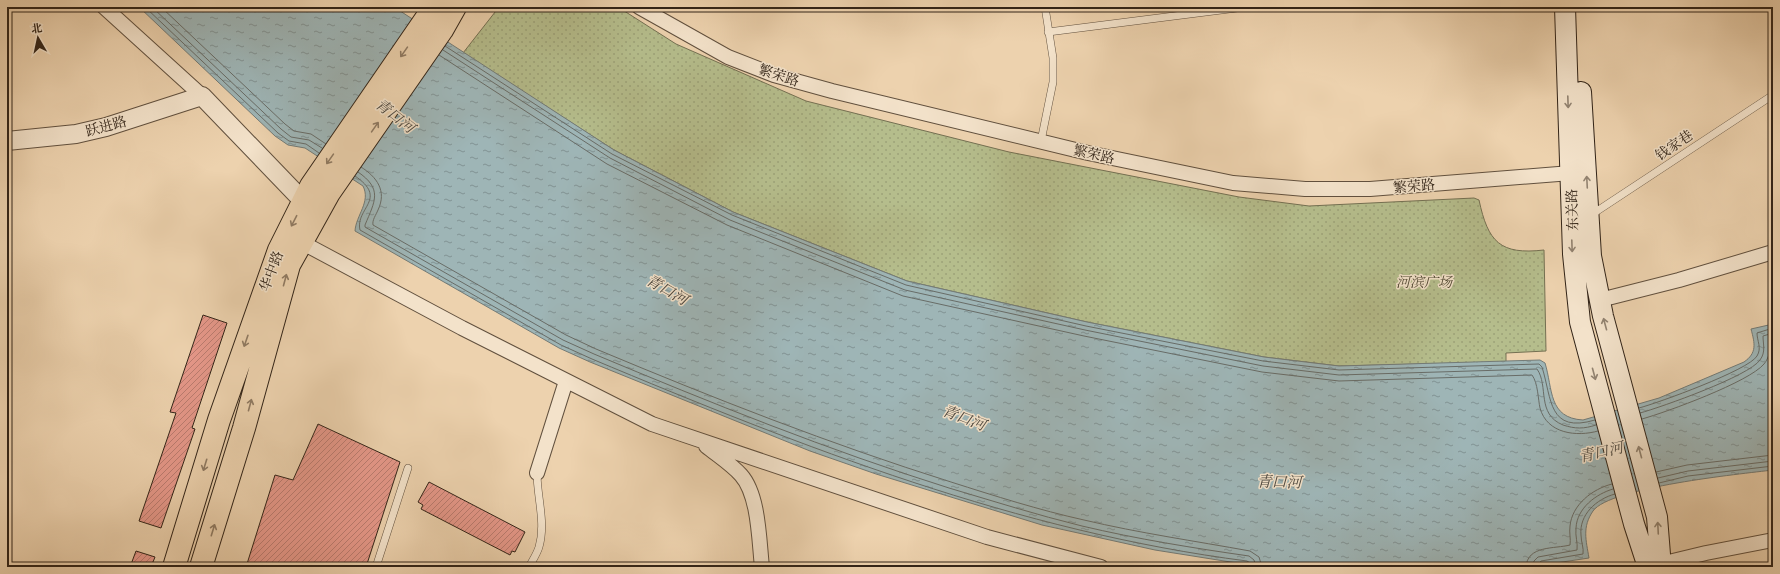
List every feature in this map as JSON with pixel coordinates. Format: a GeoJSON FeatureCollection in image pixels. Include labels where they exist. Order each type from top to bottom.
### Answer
{"type":"FeatureCollection","features":[{"type":"Feature","properties":{"kind":"main road","name":"华中路"},"geometry":{"type":"LineString","coordinates":[[174,567],[219,420],[273,263],[315,194],[434,19],[455,7]]}},
{"type":"Feature","properties":{"kind":"main road","name":"东关路"},"geometry":{"type":"LineString","coordinates":[[1565,7],[1573,254],[1580,322],[1627,497],[1655,566]]}},
{"type":"Feature","properties":{"kind":"main road","name":"东关路"},"geometry":{"type":"LineString","coordinates":[[1577,7],[1591,256],[1600,300],[1657,518],[1655,566]]}},
{"type":"Feature","properties":{"kind":"main road","name":"华中路"},"geometry":{"type":"LineString","coordinates":[[201,567],[244,428],[289,265],[301,242],[315,194]]}},
{"type":"Feature","properties":{"kind":"street"},"geometry":{"type":"LineString","coordinates":[[104,7],[202,96],[315,194]]}},
{"type":"Feature","properties":{"kind":"street","name":"繁荣路"},"geometry":{"type":"LineString","coordinates":[[638,7],[728,57],[774,75],[1041,141],[1233,183],[1305,189],[1370,189],[1570,173]]}},
{"type":"Feature","properties":{"kind":"street","name":"跃进路"},"geometry":{"type":"LineString","coordinates":[[7,141],[76,134],[106,127],[202,96]]}},
{"type":"Feature","properties":{"kind":"street"},"geometry":{"type":"LineString","coordinates":[[301,242],[638,418],[987,537],[1101,567]]}},
{"type":"Feature","properties":{"kind":"street"},"geometry":{"type":"LineString","coordinates":[[1600,300],[1679,280],[1773,252]]}},
{"type":"Feature","properties":{"kind":"street"},"geometry":{"type":"LineString","coordinates":[[537,473],[566,381]]}},
{"type":"Feature","properties":{"kind":"street"},"geometry":{"type":"LineString","coordinates":[[698,439],[742,476],[751,491],[756,510],[762,567]]}},
{"type":"Feature","properties":{"kind":"street"},"geometry":{"type":"LineString","coordinates":[[1655,566],[1706,553],[1773,540]]}},
{"type":"Feature","properties":{"kind":"lane"},"geometry":{"type":"LineString","coordinates":[[1041,141],[1053,82],[1053,58],[1045,7]]}},
{"type":"Feature","properties":{"kind":"lane"},"geometry":{"type":"LineString","coordinates":[[1048,32],[1245,7]]}},
{"type":"Feature","properties":{"kind":"lane","name":"钱家巷"},"geometry":{"type":"LineString","coordinates":[[1589,216],[1773,95]]}},
{"type":"Feature","properties":{"kind":"lane"},"geometry":{"type":"LineString","coordinates":[[376,567],[408,468]]}},
{"type":"Feature","properties":{"kind":"lane"},"geometry":{"type":"LineString","coordinates":[[529,567],[539,547],[541,520],[537,488],[537,473]]}},
{"type":"Feature","properties":{"kind":"green space","name":"河滨广场"},"geometry":{"type":"Polygon","coordinates":[[[499,7],[618,7],[676,44],[806,101],[1009,152],[1239,197],[1309,206],[1474,198],[1479,200],[1487,226],[1492,236],[1498,243],[1517,250],[1544,250],[1546,351],[1506,353],[1506,362],[1339,366],[1264,357],[1087,322],[907,281],[733,212],[614,150],[463,53],[499,7]]]}},
{"type":"Feature","properties":{"kind":"water","name":"青口河"},"geometry":{"type":"Polygon","coordinates":[[[139,7],[394,7],[614,150],[733,212],[907,281],[1087,322],[1264,357],[1339,366],[1540,360],[1545,363],[1551,392],[1558,408],[1563,414],[1572,418],[1583,420],[1659,398],[1744,362],[1751,355],[1754,348],[1751,329],[1773,324],[1773,470],[1706,478],[1624,495],[1604,503],[1593,511],[1586,528],[1589,558],[1529,567],[1262,567],[1155,550],[1042,525],[876,474],[810,451],[590,362],[559,348],[355,231],[365,198],[363,186],[305,148],[288,145],[275,136],[139,7]]]}},
{"type":"Feature","properties":{"kind":"building"},"geometry":{"type":"Polygon","coordinates":[[[203,315],[227,323],[192,428],[195,429],[161,528],[139,521],[176,413],[170,412],[203,315]]]}},
{"type":"Feature","properties":{"kind":"building"},"geometry":{"type":"Polygon","coordinates":[[[318,424],[400,462],[366,567],[246,567],[275,475],[293,480],[318,424]]]}},
{"type":"Feature","properties":{"kind":"building"},"geometry":{"type":"Polygon","coordinates":[[[429,482],[525,532],[515,552],[512,551],[510,555],[421,509],[423,505],[418,502],[429,482]]]}},
{"type":"Feature","properties":{"kind":"building"},"geometry":{"type":"Polygon","coordinates":[[[136,551],[155,557],[151,567],[130,567],[136,551]]]}}]}
